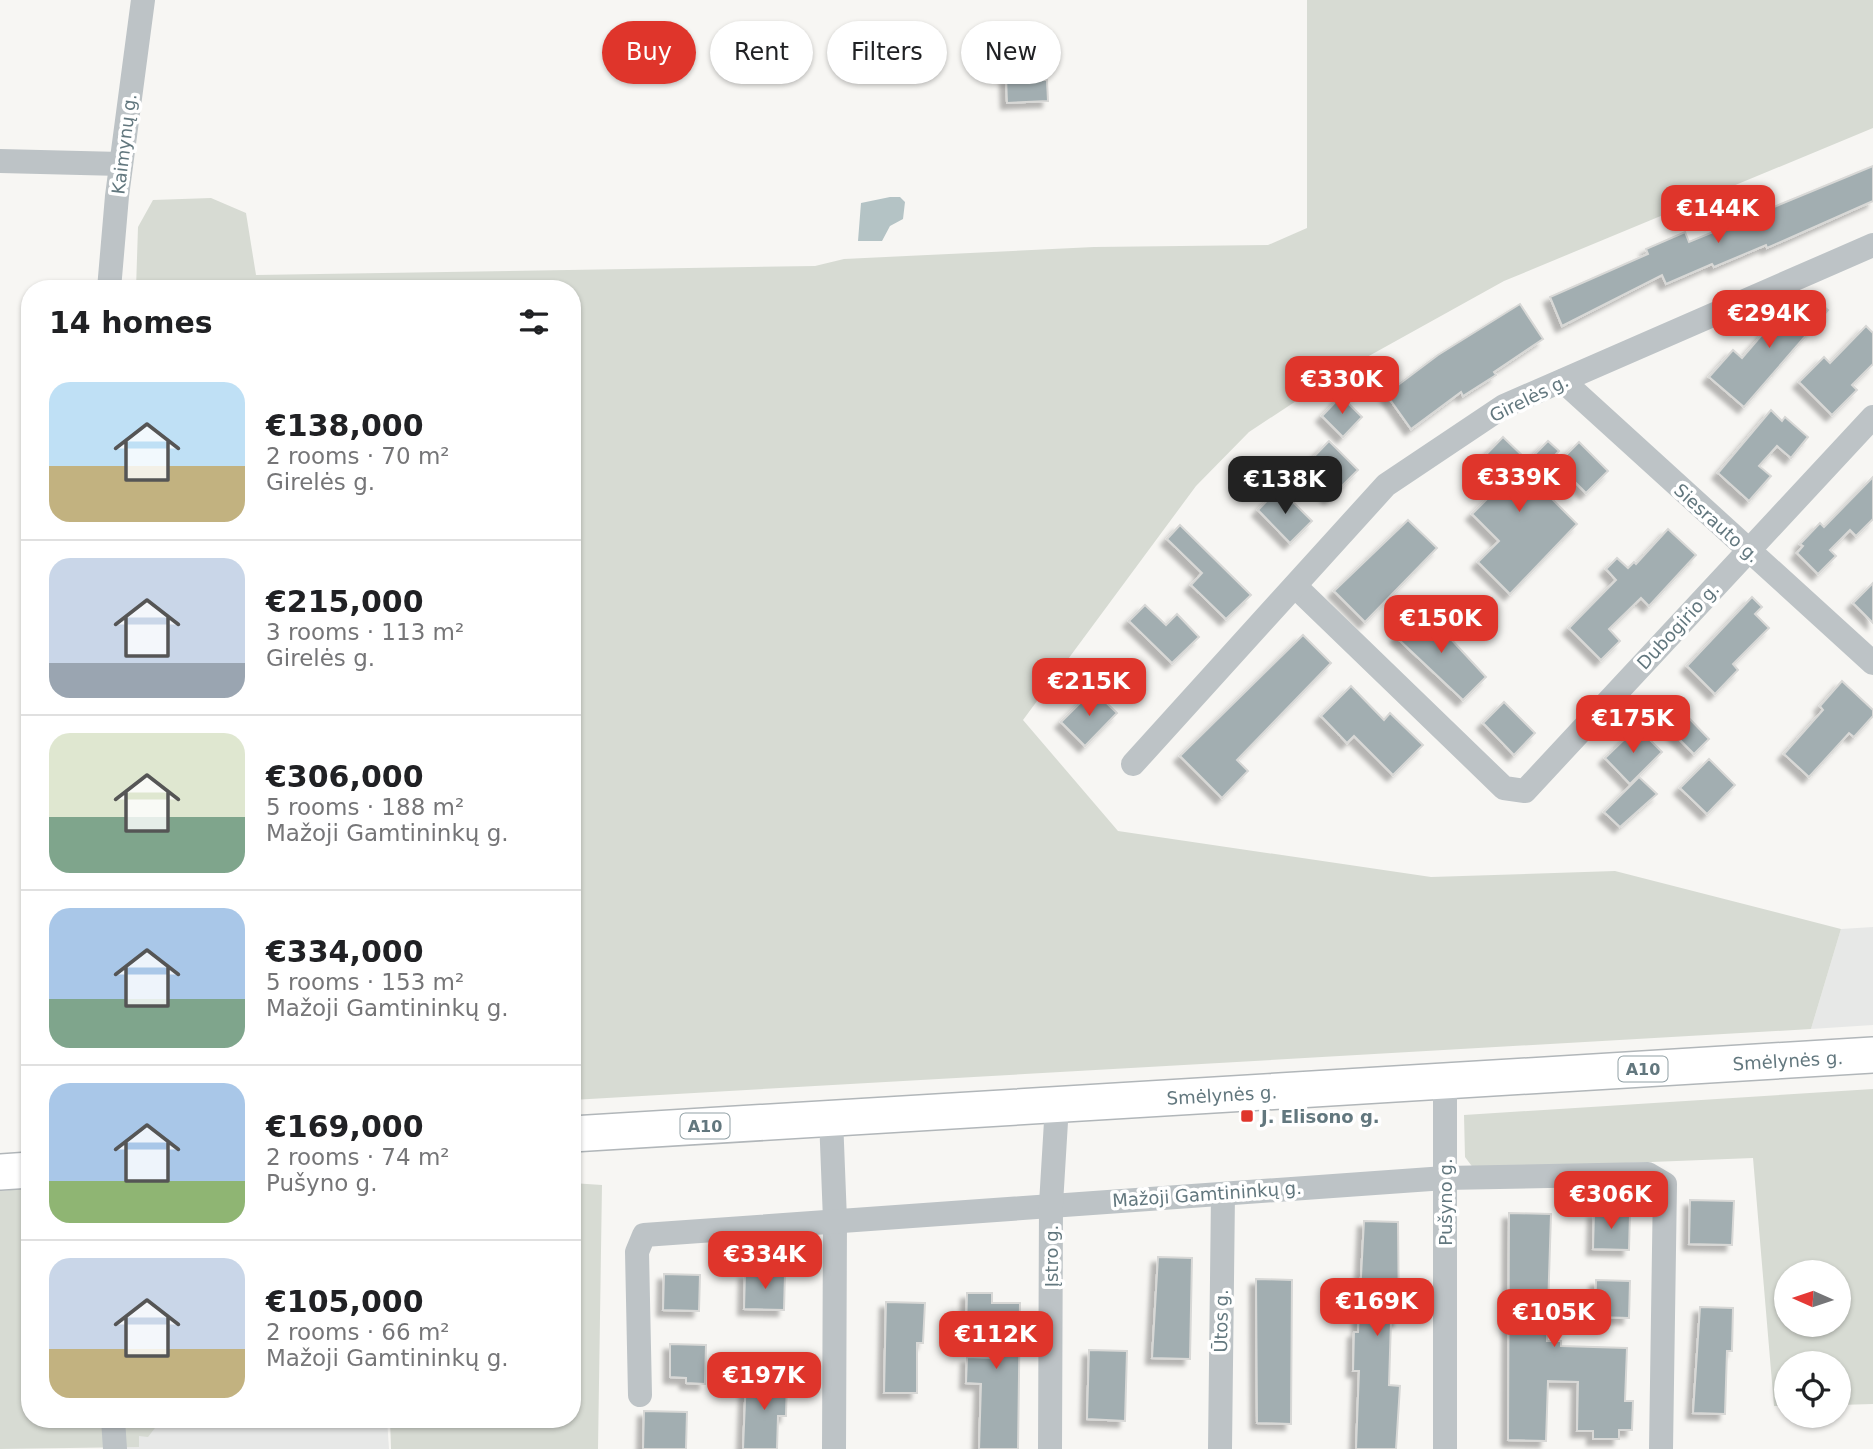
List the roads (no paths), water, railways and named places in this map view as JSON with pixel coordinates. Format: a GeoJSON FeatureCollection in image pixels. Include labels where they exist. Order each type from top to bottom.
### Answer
{"type":"FeatureCollection","features":[{"type":"Feature","properties":{"kind":"highway","name":"Smėlynės g."},"geometry":{"type":"LineString","coordinates":[[581,1133],[1873,1055]]}},
{"type":"Feature","properties":{"kind":"highway"},"geometry":{"type":"LineString","coordinates":[[0,1172],[21,1171]]}},
{"type":"Feature","properties":{"kind":"street","name":"Kaimynų g."},"geometry":{"type":"LineString","coordinates":[[110,280],[121,164],[143,0]]}},
{"type":"Feature","properties":{"kind":"street"},"geometry":{"type":"LineString","coordinates":[[0,161],[121,164]]}},
{"type":"Feature","properties":{"kind":"street","name":"Girelės g."},"geometry":{"type":"LineString","coordinates":[[1133,764],[1386,485],[1504,406],[1873,245]]}},
{"type":"Feature","properties":{"kind":"street","name":"Siesrauto g."},"geometry":{"type":"LineString","coordinates":[[1563,381],[1873,663]]}},
{"type":"Feature","properties":{"kind":"street","name":"Dubogirio g."},"geometry":{"type":"LineString","coordinates":[[1295,586],[1504,789],[1525,791],[1873,417]]}},
{"type":"Feature","properties":{"kind":"street","name":"Pušyno g."},"geometry":{"type":"LineString","coordinates":[[1444,1080],[1446,1449]]}},
{"type":"Feature","properties":{"kind":"street","name":"Įstro g."},"geometry":{"type":"LineString","coordinates":[[1050,1449],[1051,1204],[1058,1105]]}},
{"type":"Feature","properties":{"kind":"street"},"geometry":{"type":"LineString","coordinates":[[831,1118],[835,1220],[834,1449]]}},
{"type":"Feature","properties":{"kind":"street","name":"Mažoji Gamtininkų g."},"geometry":{"type":"LineString","coordinates":[[640,1395],[637,1252],[644,1235],[1445,1178],[1648,1174],[1665,1184],[1661,1449]]}},
{"type":"Feature","properties":{"kind":"street","name":"Ūtos g."},"geometry":{"type":"LineString","coordinates":[[1220,1449],[1223,1194]]}},
{"type":"Feature","properties":{"kind":"street"},"geometry":{"type":"LineString","coordinates":[[114,1428],[115,1449]]}},
{"type":"Feature","properties":{"kind":"place","name":"J. Elisono g."},"geometry":{"type":"Point","coordinates":[1247,1116]}}]}
